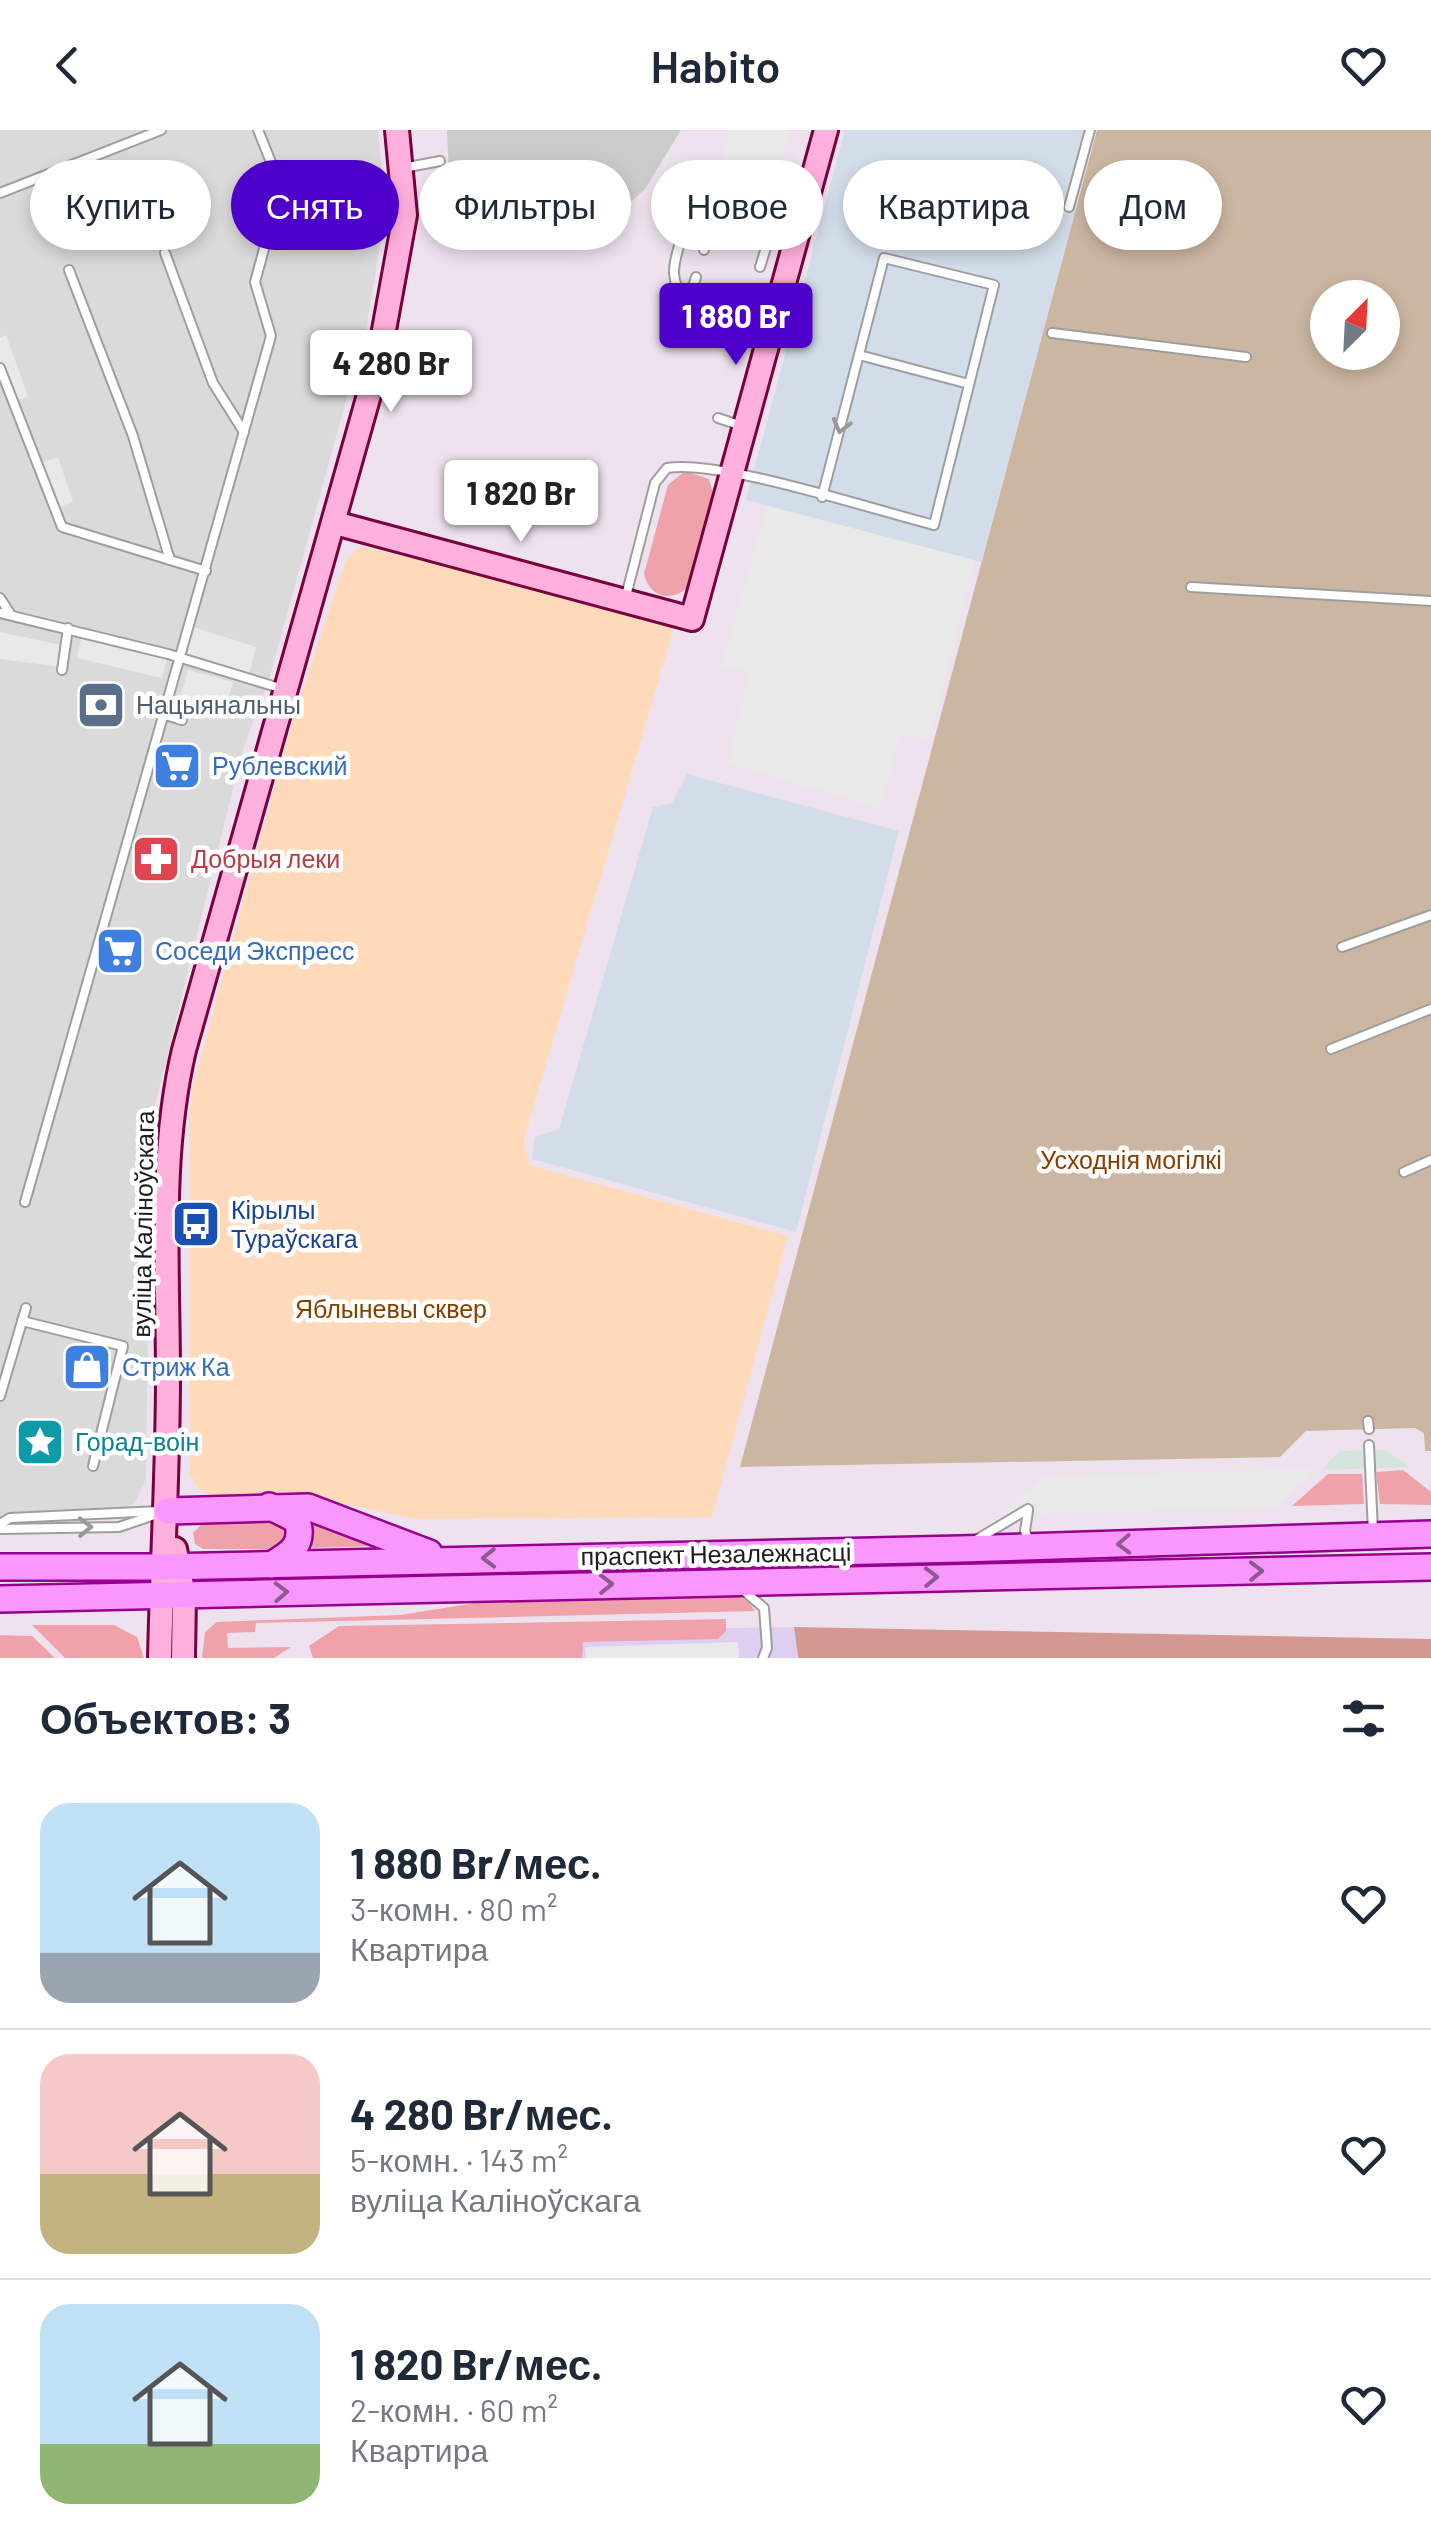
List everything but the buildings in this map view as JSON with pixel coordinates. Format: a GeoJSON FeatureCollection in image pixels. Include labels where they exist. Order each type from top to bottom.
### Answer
{"type":"FeatureCollection","features":[{"type":"Feature","properties":{"kind":"main road","name":"вуліца Каліноўскага"},"geometry":{"type":"LineString","coordinates":[[172,1596],[168,1511],[168,1180],[174,1100],[189,1031],[335,522],[396,282],[405,215],[397,130]]}},
{"type":"Feature","properties":{"kind":"main road"},"geometry":{"type":"LineString","coordinates":[[818,160],[826,130]]}},
{"type":"Feature","properties":{"kind":"main road"},"geometry":{"type":"LineString","coordinates":[[335,522],[692,619],[794,250]]}},
{"type":"Feature","properties":{"kind":"main road"},"geometry":{"type":"LineString","coordinates":[[268,1506],[297,1520],[300,1537],[296,1548],[271,1565]]}},
{"type":"Feature","properties":{"kind":"main road"},"geometry":{"type":"LineString","coordinates":[[168,1511],[268,1506],[324,1510],[403,1545],[450,1559]]}},
{"type":"Feature","properties":{"kind":"main road","name":"праспект Незалежнасці"},"geometry":{"type":"LineString","coordinates":[[0,1567],[271,1565],[1431,1534]]}},
{"type":"Feature","properties":{"kind":"main road","name":"праспект Незалежнасці"},"geometry":{"type":"LineString","coordinates":[[0,1599],[1431,1567]]}},
{"type":"Feature","properties":{"kind":"main road"},"geometry":{"type":"LineString","coordinates":[[160,1658],[172,1596]]}},
{"type":"Feature","properties":{"kind":"main road"},"geometry":{"type":"LineString","coordinates":[[172,1596],[183,1658]]}},
{"type":"Feature","properties":{"kind":"lane"},"geometry":{"type":"LineString","coordinates":[[0,193],[161,130]]}},
{"type":"Feature","properties":{"kind":"lane"},"geometry":{"type":"LineString","coordinates":[[25,1202],[270,336],[256,282],[281,187],[258,130]]}},
{"type":"Feature","properties":{"kind":"lane"},"geometry":{"type":"LineString","coordinates":[[1069,208],[1090,130]]}},
{"type":"Feature","properties":{"kind":"lane"},"geometry":{"type":"LineString","coordinates":[[403,168],[419,165]]}},
{"type":"Feature","properties":{"kind":"lane"},"geometry":{"type":"LineString","coordinates":[[677,250],[672,267],[674,288],[688,303],[768,350]]}},
{"type":"Feature","properties":{"kind":"lane"},"geometry":{"type":"LineString","coordinates":[[760,267],[765,250]]}},
{"type":"Feature","properties":{"kind":"lane"},"geometry":{"type":"LineString","coordinates":[[164,253],[213,384],[244,432]]}},
{"type":"Feature","properties":{"kind":"lane"},"geometry":{"type":"LineString","coordinates":[[624,600],[655,484],[667,468],[684,466],[733,475],[934,525],[994,286],[884,258],[822,497]]}},
{"type":"Feature","properties":{"kind":"lane"},"geometry":{"type":"LineString","coordinates":[[68,270],[133,436],[170,560]]}},
{"type":"Feature","properties":{"kind":"lane"},"geometry":{"type":"LineString","coordinates":[[688,303],[696,277]]}},
{"type":"Feature","properties":{"kind":"lane"},"geometry":{"type":"LineString","coordinates":[[741,334],[750,300]]}},
{"type":"Feature","properties":{"kind":"lane"},"geometry":{"type":"LineString","coordinates":[[1052,333],[1246,357]]}},
{"type":"Feature","properties":{"kind":"lane"},"geometry":{"type":"LineString","coordinates":[[860,355],[969,384]]}},
{"type":"Feature","properties":{"kind":"lane"},"geometry":{"type":"LineString","coordinates":[[0,368],[62,528],[206,571]]}},
{"type":"Feature","properties":{"kind":"lane"},"geometry":{"type":"LineString","coordinates":[[718,418],[747,427]]}},
{"type":"Feature","properties":{"kind":"lane"},"geometry":{"type":"LineString","coordinates":[[1192,587],[1431,601]]}},
{"type":"Feature","properties":{"kind":"lane"},"geometry":{"type":"LineString","coordinates":[[0,598],[11,615]]}},
{"type":"Feature","properties":{"kind":"lane"},"geometry":{"type":"LineString","coordinates":[[0,613],[181,657],[287,691]]}},
{"type":"Feature","properties":{"kind":"lane"},"geometry":{"type":"LineString","coordinates":[[62,670],[68,628]]}},
{"type":"Feature","properties":{"kind":"lane"},"geometry":{"type":"LineString","coordinates":[[165,715],[182,720]]}},
{"type":"Feature","properties":{"kind":"lane"},"geometry":{"type":"LineString","coordinates":[[1342,948],[1431,915]]}},
{"type":"Feature","properties":{"kind":"lane"},"geometry":{"type":"LineString","coordinates":[[1332,1049],[1431,1010]]}},
{"type":"Feature","properties":{"kind":"lane"},"geometry":{"type":"LineString","coordinates":[[1404,1172],[1431,1160]]}},
{"type":"Feature","properties":{"kind":"lane"},"geometry":{"type":"LineString","coordinates":[[0,1396],[11,1347],[26,1308]]}},
{"type":"Feature","properties":{"kind":"lane"},"geometry":{"type":"LineString","coordinates":[[22,1320],[123,1346],[93,1466]]}},
{"type":"Feature","properties":{"kind":"lane"},"geometry":{"type":"LineString","coordinates":[[0,1345],[11,1347]]}},
{"type":"Feature","properties":{"kind":"lane"},"geometry":{"type":"LineString","coordinates":[[1370,1446],[1373,1536]]}},
{"type":"Feature","properties":{"kind":"lane"},"geometry":{"type":"LineString","coordinates":[[960,1549],[1028,1510],[1025,1530],[1036,1547]]}},
{"type":"Feature","properties":{"kind":"lane"},"geometry":{"type":"LineString","coordinates":[[0,1511],[10,1518]]}},
{"type":"Feature","properties":{"kind":"lane"},"geometry":{"type":"LineString","coordinates":[[0,1526],[10,1518],[168,1511]]}},
{"type":"Feature","properties":{"kind":"lane"},"geometry":{"type":"LineString","coordinates":[[0,1526],[119,1526],[168,1511]]}},
{"type":"Feature","properties":{"kind":"lane"},"geometry":{"type":"LineString","coordinates":[[726,1582],[744,1590],[764,1608],[766,1655]]}},
{"type":"Feature","properties":{"kind":"shaded area"},"geometry":{"type":"Polygon","coordinates":[[[0,130],[378,130],[381,160],[231,160],[231,250],[379,250],[366,329],[270,676],[242,752],[150,1126],[146,1481],[134,1504],[125,1508],[0,1517],[0,130]]]}},
{"type":"Feature","properties":{"kind":"shaded area"},"geometry":{"type":"Polygon","coordinates":[[[447,130],[681,130],[663,160],[651,160],[651,179],[631,202],[631,160],[448,160],[447,130]]]}},
{"type":"Feature","properties":{"kind":"shaded area"},"geometry":{"type":"Polygon","coordinates":[[[729,130],[789,130],[782,160],[722,160],[729,130]]]}},
{"type":"Feature","properties":{"kind":"shaded area"},"geometry":{"type":"Polygon","coordinates":[[[845,130],[1090,130],[1069,207],[1075,211],[981,562],[746,500],[813,250],[823,250],[823,212],[845,130]]]}},
{"type":"Feature","properties":{"kind":"shaded area"},"geometry":{"type":"Polygon","coordinates":[[[6,335],[28,396],[13,402],[0,368],[0,338],[6,335]]]}},
{"type":"Feature","properties":{"kind":"shaded area"},"geometry":{"type":"Polygon","coordinates":[[[58,457],[73,502],[53,509],[38,464],[58,457]]]}},
{"type":"Feature","properties":{"kind":"shaded area"},"geometry":{"type":"Polygon","coordinates":[[[685,471],[709,479],[714,497],[690,586],[676,594],[662,595],[651,589],[644,574],[668,485],[685,471]]]}},
{"type":"Feature","properties":{"kind":"shaded area"},"geometry":{"type":"Polygon","coordinates":[[[767,506],[974,560],[930,740],[900,733],[880,808],[728,763],[750,671],[722,666],[767,506]]]}},
{"type":"Feature","properties":{"kind":"shaded area"},"geometry":{"type":"Polygon","coordinates":[[[190,626],[256,647],[248,679],[181,657],[190,626]]]}},
{"type":"Feature","properties":{"kind":"shaded area"},"geometry":{"type":"Polygon","coordinates":[[[0,632],[65,646],[62,667],[0,659],[0,632]]]}},
{"type":"Feature","properties":{"kind":"shaded area"},"geometry":{"type":"Polygon","coordinates":[[[83,632],[168,654],[162,678],[77,658],[83,632]]]}},
{"type":"Feature","properties":{"kind":"shaded area"},"geometry":{"type":"Polygon","coordinates":[[[188,670],[233,682],[222,719],[178,706],[188,670]]]}},
{"type":"Feature","properties":{"kind":"shaded area"},"geometry":{"type":"Polygon","coordinates":[[[687,774],[899,831],[796,1232],[532,1159],[535,1137],[559,1129],[653,807],[672,803],[687,774]]]}},
{"type":"Feature","properties":{"kind":"shaded area"},"geometry":{"type":"Polygon","coordinates":[[[1386,1450],[1410,1467],[1322,1470],[1339,1451],[1386,1450]]]}},
{"type":"Feature","properties":{"kind":"shaded area"},"geometry":{"type":"Polygon","coordinates":[[[1317,1469],[1277,1507],[1000,1515],[1043,1477],[1317,1469]]]}},
{"type":"Feature","properties":{"kind":"shaded area"},"geometry":{"type":"Polygon","coordinates":[[[1403,1470],[1431,1492],[1431,1505],[1380,1504],[1376,1472],[1403,1470]]]}},
{"type":"Feature","properties":{"kind":"shaded area"},"geometry":{"type":"Polygon","coordinates":[[[1328,1474],[1362,1474],[1364,1504],[1292,1506],[1328,1474]]]}},
{"type":"Feature","properties":{"kind":"shaded area"},"geometry":{"type":"Polygon","coordinates":[[[313,1518],[384,1546],[305,1548],[308,1522],[313,1518]]]}},
{"type":"Feature","properties":{"kind":"shaded area"},"geometry":{"type":"Polygon","coordinates":[[[205,1521],[289,1522],[285,1549],[203,1549],[195,1544],[193,1533],[205,1521]]]}},
{"type":"Feature","properties":{"kind":"shaded area"},"geometry":{"type":"Polygon","coordinates":[[[733,1593],[748,1601],[755,1611],[256,1623],[255,1632],[227,1633],[228,1648],[291,1647],[274,1658],[202,1658],[205,1632],[217,1622],[400,1615],[501,1599],[733,1593]]]}},
{"type":"Feature","properties":{"kind":"shaded area"},"geometry":{"type":"Polygon","coordinates":[[[726,1619],[726,1631],[718,1639],[583,1642],[582,1658],[313,1658],[309,1646],[339,1626],[726,1619]]]}},
{"type":"Feature","properties":{"kind":"shaded area"},"geometry":{"type":"Polygon","coordinates":[[[32,1625],[114,1625],[137,1637],[144,1658],[65,1658],[32,1625]]]}},
{"type":"Feature","properties":{"kind":"shaded area"},"geometry":{"type":"Polygon","coordinates":[[[794,1627],[797,1658],[357,1658],[398,1633],[794,1627]]]}},
{"type":"Feature","properties":{"kind":"shaded area"},"geometry":{"type":"Polygon","coordinates":[[[794,1627],[1431,1639],[1431,1658],[798,1658],[794,1627]]]}},
{"type":"Feature","properties":{"kind":"shaded area"},"geometry":{"type":"Polygon","coordinates":[[[0,1635],[32,1636],[55,1658],[0,1658],[0,1635]]]}},
{"type":"Feature","properties":{"kind":"shaded area"},"geometry":{"type":"Polygon","coordinates":[[[738,1642],[739,1658],[586,1658],[585,1647],[738,1642]]]}},
{"type":"Feature","properties":{"kind":"green space","name":"Усходнія могілкі"},"geometry":{"type":"Polygon","coordinates":[[[1097,130],[1431,130],[1431,1451],[1425,1451],[1424,1433],[1415,1428],[1306,1431],[1280,1457],[740,1467],[1084,179],[1084,250],[1222,250],[1222,160],[1089,160],[1097,130]]]}},
{"type":"Feature","properties":{"kind":"green space","name":"Яблыневы сквер"},"geometry":{"type":"Polygon","coordinates":[[[361,546],[666,621],[673,631],[524,1139],[529,1165],[788,1236],[712,1517],[416,1519],[304,1496],[218,1498],[199,1490],[190,1476],[189,1119],[193,1085],[293,720],[342,571],[348,557],[361,546]]]}},
{"type":"Feature","properties":{"kind":"place","name":"Нацыянальны"},"geometry":{"type":"Point","coordinates":[101,705]}},
{"type":"Feature","properties":{"kind":"place","name":"Рублевский"},"geometry":{"type":"Point","coordinates":[177,766]}},
{"type":"Feature","properties":{"kind":"place","name":"Добрыя леки"},"geometry":{"type":"Point","coordinates":[156,859]}},
{"type":"Feature","properties":{"kind":"place","name":"Соседи Экспресс"},"geometry":{"type":"Point","coordinates":[120,951]}},
{"type":"Feature","properties":{"kind":"place","name":"Кірылы Тураўскага"},"geometry":{"type":"Point","coordinates":[196,1224]}},
{"type":"Feature","properties":{"kind":"place","name":"Стриж Ка"},"geometry":{"type":"Point","coordinates":[87,1367]}},
{"type":"Feature","properties":{"kind":"place","name":"Горад-воін"},"geometry":{"type":"Point","coordinates":[40,1442]}}]}
